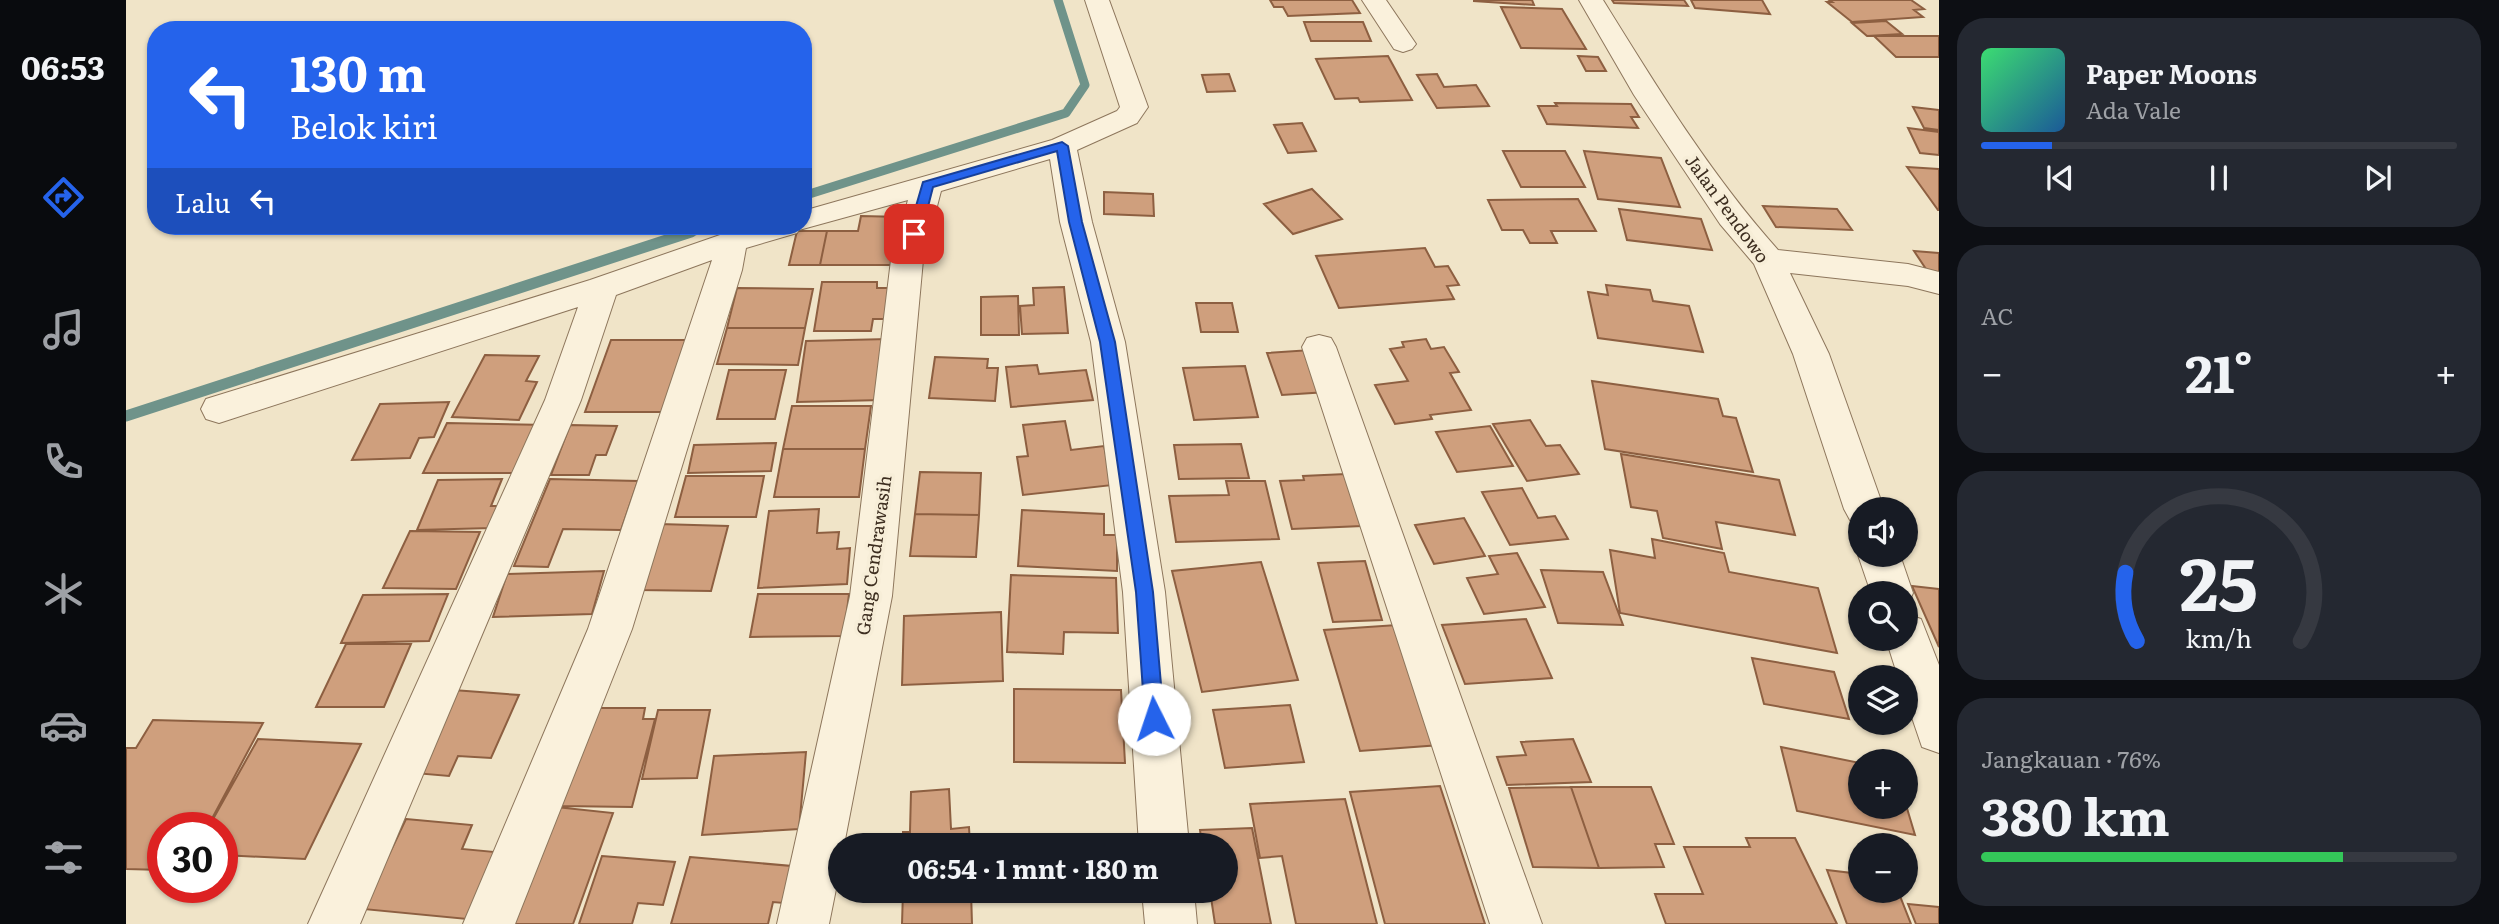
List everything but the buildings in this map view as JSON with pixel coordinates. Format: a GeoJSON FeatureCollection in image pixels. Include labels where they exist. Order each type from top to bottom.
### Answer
{"type":"FeatureCollection","features":[{"type":"Feature","properties":{"kind":"street"},"geometry":{"type":"LineString","coordinates":[[812,218],[1062,146],[1127,117],[1134,107],[1097,0]]}},
{"type":"Feature","properties":{"kind":"street"},"geometry":{"type":"LineString","coordinates":[[1374,0],[1403,44]]}},
{"type":"Feature","properties":{"kind":"street","name":"Jalan Pendowo"},"geometry":{"type":"LineString","coordinates":[[1591,0],[1648,95],[1731,217],[1768,260],[1811,354],[1860,497]]}},
{"type":"Feature","properties":{"kind":"street"},"geometry":{"type":"LineString","coordinates":[[1062,146],[1076,222],[1108,342],[1144,592],[1163,833]]}},
{"type":"Feature","properties":{"kind":"street","name":"Gang Cendrawasih"},"geometry":{"type":"LineString","coordinates":[[803,924],[871,596],[908,260],[928,184]]}},
{"type":"Feature","properties":{"kind":"street"},"geometry":{"type":"LineString","coordinates":[[219,410],[602,288],[755,235]]}},
{"type":"Feature","properties":{"kind":"street"},"geometry":{"type":"LineString","coordinates":[[489,924],[610,629],[726,270],[731,242]]}},
{"type":"Feature","properties":{"kind":"street"},"geometry":{"type":"LineString","coordinates":[[1768,260],[1908,275],[1939,283]]}},
{"type":"Feature","properties":{"kind":"street"},"geometry":{"type":"LineString","coordinates":[[334,924],[563,400],[602,288]]}},
{"type":"Feature","properties":{"kind":"street"},"geometry":{"type":"LineString","coordinates":[[1319,347],[1516,924]]}},
{"type":"Feature","properties":{"kind":"street"},"geometry":{"type":"LineString","coordinates":[[1912,651],[1939,731]]}},
{"type":"Feature","properties":{"kind":"street"},"geometry":{"type":"LineString","coordinates":[[1169,903],[1171,924]]}},
{"type":"Feature","properties":{"kind":"waterway"},"geometry":{"type":"LineString","coordinates":[[812,193],[1066,113],[1085,85],[1058,0]]}},
{"type":"Feature","properties":{"kind":"waterway"},"geometry":{"type":"LineString","coordinates":[[126,416],[682,235]]}},
{"type":"Feature","properties":{"kind":"route"},"geometry":{"type":"LineString","coordinates":[[914,234],[928,184],[1062,146],[1076,222],[1108,342],[1144,592],[1154,719]]}}]}
